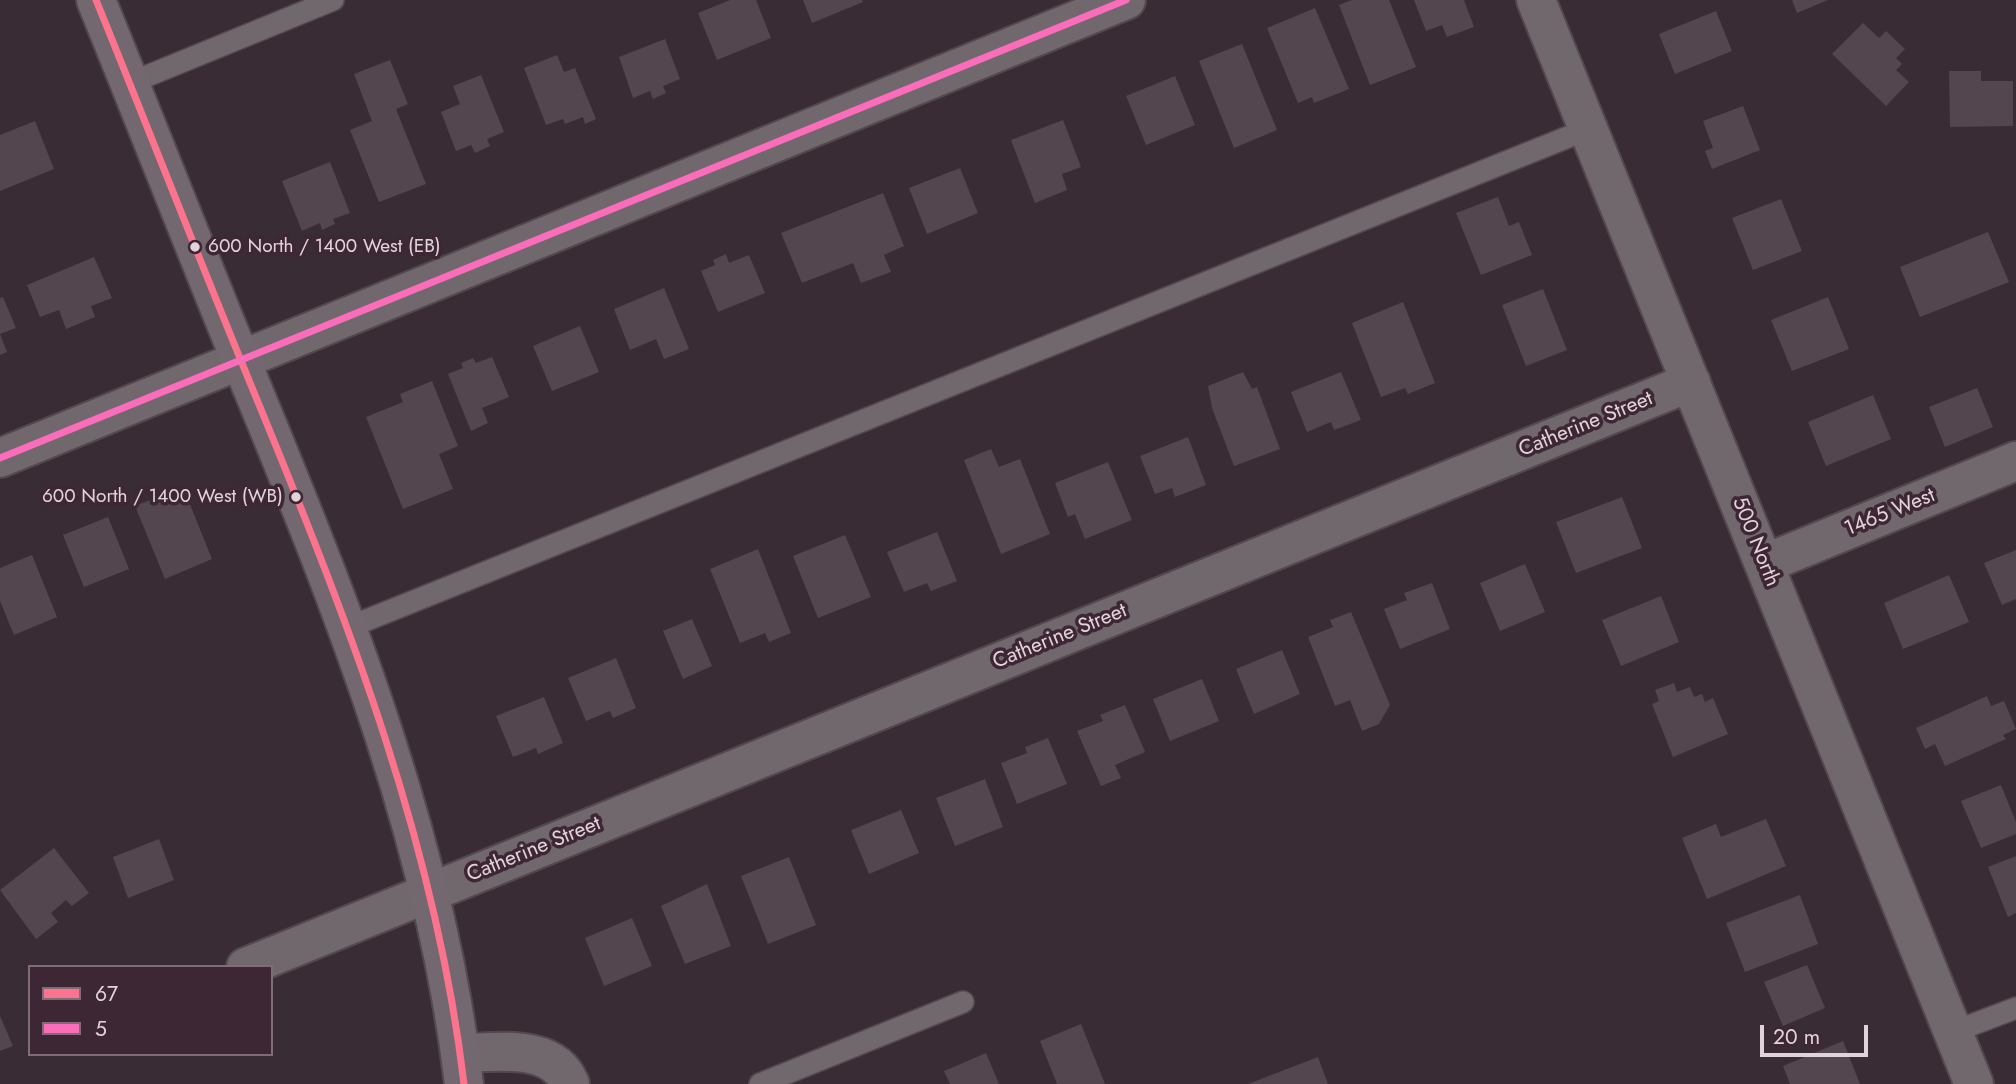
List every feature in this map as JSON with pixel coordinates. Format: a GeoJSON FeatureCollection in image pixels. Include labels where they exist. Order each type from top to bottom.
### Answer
{"type":"FeatureCollection","features":[{"type":"Feature","properties":{"kind":"main road"},"geometry":{"type":"LineString","coordinates":[[96,0],[347,628],[393,761],[429,892],[447,973],[462,1068]]}},
{"type":"Feature","properties":{"kind":"street"},"geometry":{"type":"LineString","coordinates":[[0,458],[1126,0]]}},
{"type":"Feature","properties":{"kind":"street","name":"500 North"},"geometry":{"type":"LineString","coordinates":[[1536,0],[1974,1084]]}},
{"type":"Feature","properties":{"kind":"street","name":"Catherine Street"},"geometry":{"type":"LineString","coordinates":[[251,965],[1691,382]]}},
{"type":"Feature","properties":{"kind":"street","name":"1465 West"},"geometry":{"type":"LineString","coordinates":[[1764,564],[2016,461]]}},
{"type":"Feature","properties":{"kind":"street"},"geometry":{"type":"LineString","coordinates":[[462,1068],[532,1054],[546,1057],[561,1070],[570,1084]]}},
{"type":"Feature","properties":{"kind":"lane"},"geometry":{"type":"LineString","coordinates":[[130,83],[334,0]]}},
{"type":"Feature","properties":{"kind":"lane"},"geometry":{"type":"LineString","coordinates":[[347,628],[1588,129]]}},
{"type":"Feature","properties":{"kind":"lane"},"geometry":{"type":"LineString","coordinates":[[760,1084],[963,1002]]}},
{"type":"Feature","properties":{"kind":"lane"},"geometry":{"type":"LineString","coordinates":[[1953,1032],[2016,1008]]}},
{"type":"Feature","properties":{"kind":"building"},"geometry":{"type":"Polygon","coordinates":[[[730,0],[756,0],[771,38],[717,60],[698,13],[730,0]]]}},
{"type":"Feature","properties":{"kind":"building"},"geometry":{"type":"Polygon","coordinates":[[[803,0],[862,0],[863,2],[812,23],[803,0]]]}},
{"type":"Feature","properties":{"kind":"building"},"geometry":{"type":"Polygon","coordinates":[[[1352,0],[1389,0],[1416,67],[1370,85],[1339,5],[1352,0]]]}},
{"type":"Feature","properties":{"kind":"building"},"geometry":{"type":"Polygon","coordinates":[[[1414,0],[1464,0],[1474,27],[1447,37],[1442,25],[1426,31],[1414,0]]]}},
{"type":"Feature","properties":{"kind":"building"},"geometry":{"type":"Polygon","coordinates":[[[1792,0],[1828,0],[1797,13],[1792,0]]]}},
{"type":"Feature","properties":{"kind":"building"},"geometry":{"type":"Polygon","coordinates":[[[1315,8],[1349,89],[1314,103],[1312,97],[1298,103],[1267,28],[1315,8]]]}},
{"type":"Feature","properties":{"kind":"building"},"geometry":{"type":"Polygon","coordinates":[[[1716,11],[1732,51],[1675,74],[1659,34],[1716,11]]]}},
{"type":"Feature","properties":{"kind":"building"},"geometry":{"type":"Polygon","coordinates":[[[1863,23],[1879,38],[1886,31],[1905,49],[1896,58],[1902,64],[1896,70],[1909,82],[1886,106],[1832,54],[1863,23]]]}},
{"type":"Feature","properties":{"kind":"building"},"geometry":{"type":"Polygon","coordinates":[[[665,39],[680,79],[663,86],[666,93],[653,99],[650,91],[633,98],[619,57],[665,39]]]}},
{"type":"Feature","properties":{"kind":"building"},"geometry":{"type":"Polygon","coordinates":[[[1242,44],[1277,130],[1234,148],[1199,61],[1242,44]]]}},
{"type":"Feature","properties":{"kind":"building"},"geometry":{"type":"Polygon","coordinates":[[[557,55],[564,72],[575,68],[596,119],[585,124],[583,117],[565,124],[563,119],[546,125],[524,68],[557,55]]]}},
{"type":"Feature","properties":{"kind":"building"},"geometry":{"type":"Polygon","coordinates":[[[390,60],[408,104],[396,109],[426,184],[379,202],[350,130],[372,121],[354,74],[390,60]]]}},
{"type":"Feature","properties":{"kind":"building"},"geometry":{"type":"Polygon","coordinates":[[[1949,71],[1981,71],[1981,81],[2013,81],[2013,126],[1950,127],[1949,71]]]}},
{"type":"Feature","properties":{"kind":"building"},"geometry":{"type":"Polygon","coordinates":[[[481,75],[504,132],[487,139],[490,146],[475,153],[471,145],[456,151],[441,112],[460,104],[453,86],[481,75]]]}},
{"type":"Feature","properties":{"kind":"building"},"geometry":{"type":"Polygon","coordinates":[[[1175,76],[1195,125],[1146,145],[1126,96],[1175,76]]]}},
{"type":"Feature","properties":{"kind":"building"},"geometry":{"type":"Polygon","coordinates":[[[1743,106],[1760,150],[1712,169],[1705,151],[1713,148],[1703,121],[1743,106]]]}},
{"type":"Feature","properties":{"kind":"building"},"geometry":{"type":"Polygon","coordinates":[[[1063,120],[1081,167],[1062,174],[1067,190],[1035,203],[1011,140],[1063,120]]]}},
{"type":"Feature","properties":{"kind":"building"},"geometry":{"type":"Polygon","coordinates":[[[35,121],[54,169],[0,191],[0,135],[35,121]]]}},
{"type":"Feature","properties":{"kind":"building"},"geometry":{"type":"Polygon","coordinates":[[[330,162],[350,213],[333,219],[335,224],[322,230],[320,223],[302,231],[282,181],[330,162]]]}},
{"type":"Feature","properties":{"kind":"building"},"geometry":{"type":"Polygon","coordinates":[[[960,168],[978,213],[927,234],[909,188],[960,168]]]}},
{"type":"Feature","properties":{"kind":"building"},"geometry":{"type":"Polygon","coordinates":[[[883,193],[904,246],[884,255],[891,272],[861,283],[853,263],[802,283],[781,233],[883,193]]]}},
{"type":"Feature","properties":{"kind":"building"},"geometry":{"type":"Polygon","coordinates":[[[1498,197],[1509,226],[1519,222],[1532,255],[1481,275],[1456,213],[1498,197]]]}},
{"type":"Feature","properties":{"kind":"building"},"geometry":{"type":"Polygon","coordinates":[[[1781,199],[1802,251],[1753,270],[1732,218],[1781,199]]]}},
{"type":"Feature","properties":{"kind":"building"},"geometry":{"type":"Polygon","coordinates":[[[1988,232],[2009,282],[1920,317],[1900,267],[1988,232]]]}},
{"type":"Feature","properties":{"kind":"building"},"geometry":{"type":"Polygon","coordinates":[[[726,254],[729,263],[749,255],[765,293],[718,312],[701,271],[715,265],[713,260],[726,254]]]}},
{"type":"Feature","properties":{"kind":"building"},"geometry":{"type":"Polygon","coordinates":[[[94,257],[112,298],[91,306],[95,317],[66,329],[59,310],[40,317],[27,285],[94,257]]]}},
{"type":"Feature","properties":{"kind":"building"},"geometry":{"type":"Polygon","coordinates":[[[664,288],[689,349],[664,359],[656,339],[630,350],[614,309],[664,288]]]}},
{"type":"Feature","properties":{"kind":"building"},"geometry":{"type":"Polygon","coordinates":[[[1543,289],[1567,350],[1526,366],[1502,305],[1543,289]]]}},
{"type":"Feature","properties":{"kind":"building"},"geometry":{"type":"Polygon","coordinates":[[[3,297],[16,328],[0,334],[0,298],[3,297]]]}},
{"type":"Feature","properties":{"kind":"building"},"geometry":{"type":"Polygon","coordinates":[[[1828,297],[1849,349],[1792,371],[1771,320],[1828,297]]]}},
{"type":"Feature","properties":{"kind":"building"},"geometry":{"type":"Polygon","coordinates":[[[1403,302],[1435,383],[1408,394],[1405,388],[1381,397],[1352,323],[1403,302]]]}},
{"type":"Feature","properties":{"kind":"building"},"geometry":{"type":"Polygon","coordinates":[[[580,326],[599,372],[552,391],[533,346],[580,326]]]}},
{"type":"Feature","properties":{"kind":"building"},"geometry":{"type":"Polygon","coordinates":[[[0,334],[7,352],[0,355],[0,334]]]}},
{"type":"Feature","properties":{"kind":"building"},"geometry":{"type":"Polygon","coordinates":[[[492,357],[509,397],[482,408],[488,423],[471,431],[448,374],[463,368],[461,363],[473,358],[476,363],[492,357]]]}},
{"type":"Feature","properties":{"kind":"building"},"geometry":{"type":"Polygon","coordinates":[[[1243,372],[1252,389],[1257,387],[1280,449],[1234,466],[1212,408],[1208,386],[1243,372]]]}},
{"type":"Feature","properties":{"kind":"building"},"geometry":{"type":"Polygon","coordinates":[[[1341,372],[1361,420],[1334,430],[1331,422],[1307,432],[1291,392],[1341,372]]]}},
{"type":"Feature","properties":{"kind":"building"},"geometry":{"type":"Polygon","coordinates":[[[432,381],[458,446],[439,454],[453,489],[403,509],[366,417],[403,402],[400,394],[432,381]]]}},
{"type":"Feature","properties":{"kind":"building"},"geometry":{"type":"Polygon","coordinates":[[[1977,388],[1993,427],[1945,447],[1929,407],[1977,388]]]}},
{"type":"Feature","properties":{"kind":"building"},"geometry":{"type":"Polygon","coordinates":[[[1873,395],[1891,439],[1826,466],[1808,422],[1873,395]]]}},
{"type":"Feature","properties":{"kind":"building"},"geometry":{"type":"Polygon","coordinates":[[[1188,437],[1206,485],[1175,497],[1172,488],[1155,494],[1140,456],[1188,437]]]}},
{"type":"Feature","properties":{"kind":"building"},"geometry":{"type":"Polygon","coordinates":[[[991,449],[999,467],[1020,459],[1050,534],[1001,554],[964,460],[991,449]]]}},
{"type":"Feature","properties":{"kind":"building"},"geometry":{"type":"Polygon","coordinates":[[[1108,462],[1132,520],[1085,539],[1075,514],[1068,517],[1055,483],[1108,462]]]}},
{"type":"Feature","properties":{"kind":"building"},"geometry":{"type":"Polygon","coordinates":[[[183,487],[212,559],[165,579],[135,506],[183,487]]]}},
{"type":"Feature","properties":{"kind":"building"},"geometry":{"type":"Polygon","coordinates":[[[1622,497],[1642,548],[1576,573],[1556,522],[1622,497]]]}},
{"type":"Feature","properties":{"kind":"building"},"geometry":{"type":"Polygon","coordinates":[[[108,517],[129,569],[84,587],[63,535],[108,517]]]}},
{"type":"Feature","properties":{"kind":"building"},"geometry":{"type":"Polygon","coordinates":[[[937,532],[957,581],[931,591],[927,583],[904,592],[887,552],[937,532]]]}},
{"type":"Feature","properties":{"kind":"building"},"geometry":{"type":"Polygon","coordinates":[[[845,535],[871,597],[818,618],[793,556],[845,535]]]}},
{"type":"Feature","properties":{"kind":"building"},"geometry":{"type":"Polygon","coordinates":[[[758,549],[791,633],[769,642],[765,633],[740,643],[710,569],[758,549]]]}},
{"type":"Feature","properties":{"kind":"building"},"geometry":{"type":"Polygon","coordinates":[[[2016,550],[2016,599],[2002,605],[1984,563],[2016,550]]]}},
{"type":"Feature","properties":{"kind":"building"},"geometry":{"type":"Polygon","coordinates":[[[32,555],[57,617],[14,635],[0,601],[0,568],[32,555]]]}},
{"type":"Feature","properties":{"kind":"building"},"geometry":{"type":"Polygon","coordinates":[[[1525,564],[1545,612],[1500,631],[1480,583],[1525,564]]]}},
{"type":"Feature","properties":{"kind":"building"},"geometry":{"type":"Polygon","coordinates":[[[1949,575],[1969,622],[1903,649],[1884,603],[1949,575]]]}},
{"type":"Feature","properties":{"kind":"building"},"geometry":{"type":"Polygon","coordinates":[[[1432,583],[1450,629],[1400,649],[1384,609],[1407,600],[1404,593],[1432,583]]]}},
{"type":"Feature","properties":{"kind":"building"},"geometry":{"type":"Polygon","coordinates":[[[1661,596],[1679,642],[1621,666],[1602,620],[1661,596]]]}},
{"type":"Feature","properties":{"kind":"building"},"geometry":{"type":"Polygon","coordinates":[[[1351,612],[1390,705],[1379,724],[1362,731],[1350,700],[1335,706],[1308,637],[1333,627],[1330,620],[1351,612]]]}},
{"type":"Feature","properties":{"kind":"building"},"geometry":{"type":"Polygon","coordinates":[[[692,619],[712,666],[683,679],[663,631],[692,619]]]}},
{"type":"Feature","properties":{"kind":"building"},"geometry":{"type":"Polygon","coordinates":[[[1282,650],[1300,694],[1254,714],[1236,669],[1282,650]]]}},
{"type":"Feature","properties":{"kind":"building"},"geometry":{"type":"Polygon","coordinates":[[[616,658],[636,708],[613,718],[610,711],[586,721],[568,678],[616,658]]]}},
{"type":"Feature","properties":{"kind":"building"},"geometry":{"type":"Polygon","coordinates":[[[1202,679],[1219,721],[1170,741],[1153,699],[1202,679]]]}},
{"type":"Feature","properties":{"kind":"building"},"geometry":{"type":"Polygon","coordinates":[[[1674,683],[1677,692],[1690,687],[1694,697],[1702,694],[1705,702],[1713,698],[1728,734],[1673,757],[1652,704],[1659,701],[1655,690],[1674,683]]]}},
{"type":"Feature","properties":{"kind":"building"},"geometry":{"type":"Polygon","coordinates":[[[1987,696],[1991,706],[2004,701],[2016,729],[2003,735],[2006,739],[1945,766],[1935,744],[1925,749],[1916,728],[1987,696]]]}},
{"type":"Feature","properties":{"kind":"building"},"geometry":{"type":"Polygon","coordinates":[[[544,697],[563,743],[538,754],[536,748],[513,757],[496,716],[544,697]]]}},
{"type":"Feature","properties":{"kind":"building"},"geometry":{"type":"Polygon","coordinates":[[[1125,705],[1145,752],[1115,765],[1121,778],[1101,786],[1077,731],[1103,721],[1100,715],[1125,705]]]}},
{"type":"Feature","properties":{"kind":"building"},"geometry":{"type":"Polygon","coordinates":[[[1048,738],[1067,784],[1017,804],[1001,763],[1027,753],[1025,747],[1048,738]]]}},
{"type":"Feature","properties":{"kind":"building"},"geometry":{"type":"Polygon","coordinates":[[[985,779],[1003,827],[955,846],[936,798],[985,779]]]}},
{"type":"Feature","properties":{"kind":"building"},"geometry":{"type":"Polygon","coordinates":[[[2001,785],[2016,822],[2016,834],[1981,848],[1961,801],[2001,785]]]}},
{"type":"Feature","properties":{"kind":"building"},"geometry":{"type":"Polygon","coordinates":[[[901,810],[919,853],[869,874],[851,830],[901,810]]]}},
{"type":"Feature","properties":{"kind":"building"},"geometry":{"type":"Polygon","coordinates":[[[1766,819],[1786,866],[1707,899],[1682,838],[1716,824],[1721,837],[1766,819]]]}},
{"type":"Feature","properties":{"kind":"building"},"geometry":{"type":"Polygon","coordinates":[[[159,839],[174,880],[128,898],[113,857],[159,839]]]}},
{"type":"Feature","properties":{"kind":"building"},"geometry":{"type":"Polygon","coordinates":[[[54,848],[89,893],[72,906],[66,900],[51,913],[58,922],[36,939],[0,890],[54,848]]]}},
{"type":"Feature","properties":{"kind":"building"},"geometry":{"type":"Polygon","coordinates":[[[2016,856],[2016,913],[2008,917],[1988,867],[2016,856]]]}},
{"type":"Feature","properties":{"kind":"building"},"geometry":{"type":"Polygon","coordinates":[[[789,857],[816,925],[768,944],[741,876],[789,857]]]}},
{"type":"Feature","properties":{"kind":"building"},"geometry":{"type":"Polygon","coordinates":[[[707,884],[731,946],[685,964],[661,906],[707,884]]]}},
{"type":"Feature","properties":{"kind":"building"},"geometry":{"type":"Polygon","coordinates":[[[1800,895],[1818,944],[1745,972],[1726,923],[1800,895]]]}},
{"type":"Feature","properties":{"kind":"building"},"geometry":{"type":"Polygon","coordinates":[[[632,918],[652,966],[604,986],[585,938],[632,918]]]}},
{"type":"Feature","properties":{"kind":"building"},"geometry":{"type":"Polygon","coordinates":[[[1807,965],[1825,1008],[1783,1026],[1764,982],[1807,965]]]}},
{"type":"Feature","properties":{"kind":"building"},"geometry":{"type":"Polygon","coordinates":[[[0,1016],[13,1046],[0,1051],[0,1016]]]}},
{"type":"Feature","properties":{"kind":"building"},"geometry":{"type":"Polygon","coordinates":[[[1081,1024],[1105,1084],[1057,1084],[1040,1041],[1081,1024]]]}},
{"type":"Feature","properties":{"kind":"building"},"geometry":{"type":"Polygon","coordinates":[[[1843,1041],[1860,1084],[1790,1084],[1783,1066],[1843,1041]]]}},
{"type":"Feature","properties":{"kind":"building"},"geometry":{"type":"Polygon","coordinates":[[[986,1053],[999,1084],[950,1084],[944,1071],[986,1053]]]}},
{"type":"Feature","properties":{"kind":"building"},"geometry":{"type":"Polygon","coordinates":[[[1318,1057],[1328,1084],[1248,1084],[1318,1057]]]}},
{"type":"Feature","properties":{"kind":"transit line","name":"67"},"geometry":{"type":"LineString","coordinates":[[96,0],[357,655],[411,823],[433,909],[451,996],[464,1084]]}},
{"type":"Feature","properties":{"kind":"transit line","name":"5"},"geometry":{"type":"LineString","coordinates":[[0,458],[1126,0]]}},
{"type":"Feature","properties":{"kind":"place","name":"600 North / 1400 West (EB)"},"geometry":{"type":"Point","coordinates":[195,247]}},
{"type":"Feature","properties":{"kind":"place","name":"600 North / 1400 West (WB)"},"geometry":{"type":"Point","coordinates":[296,497]}}]}
